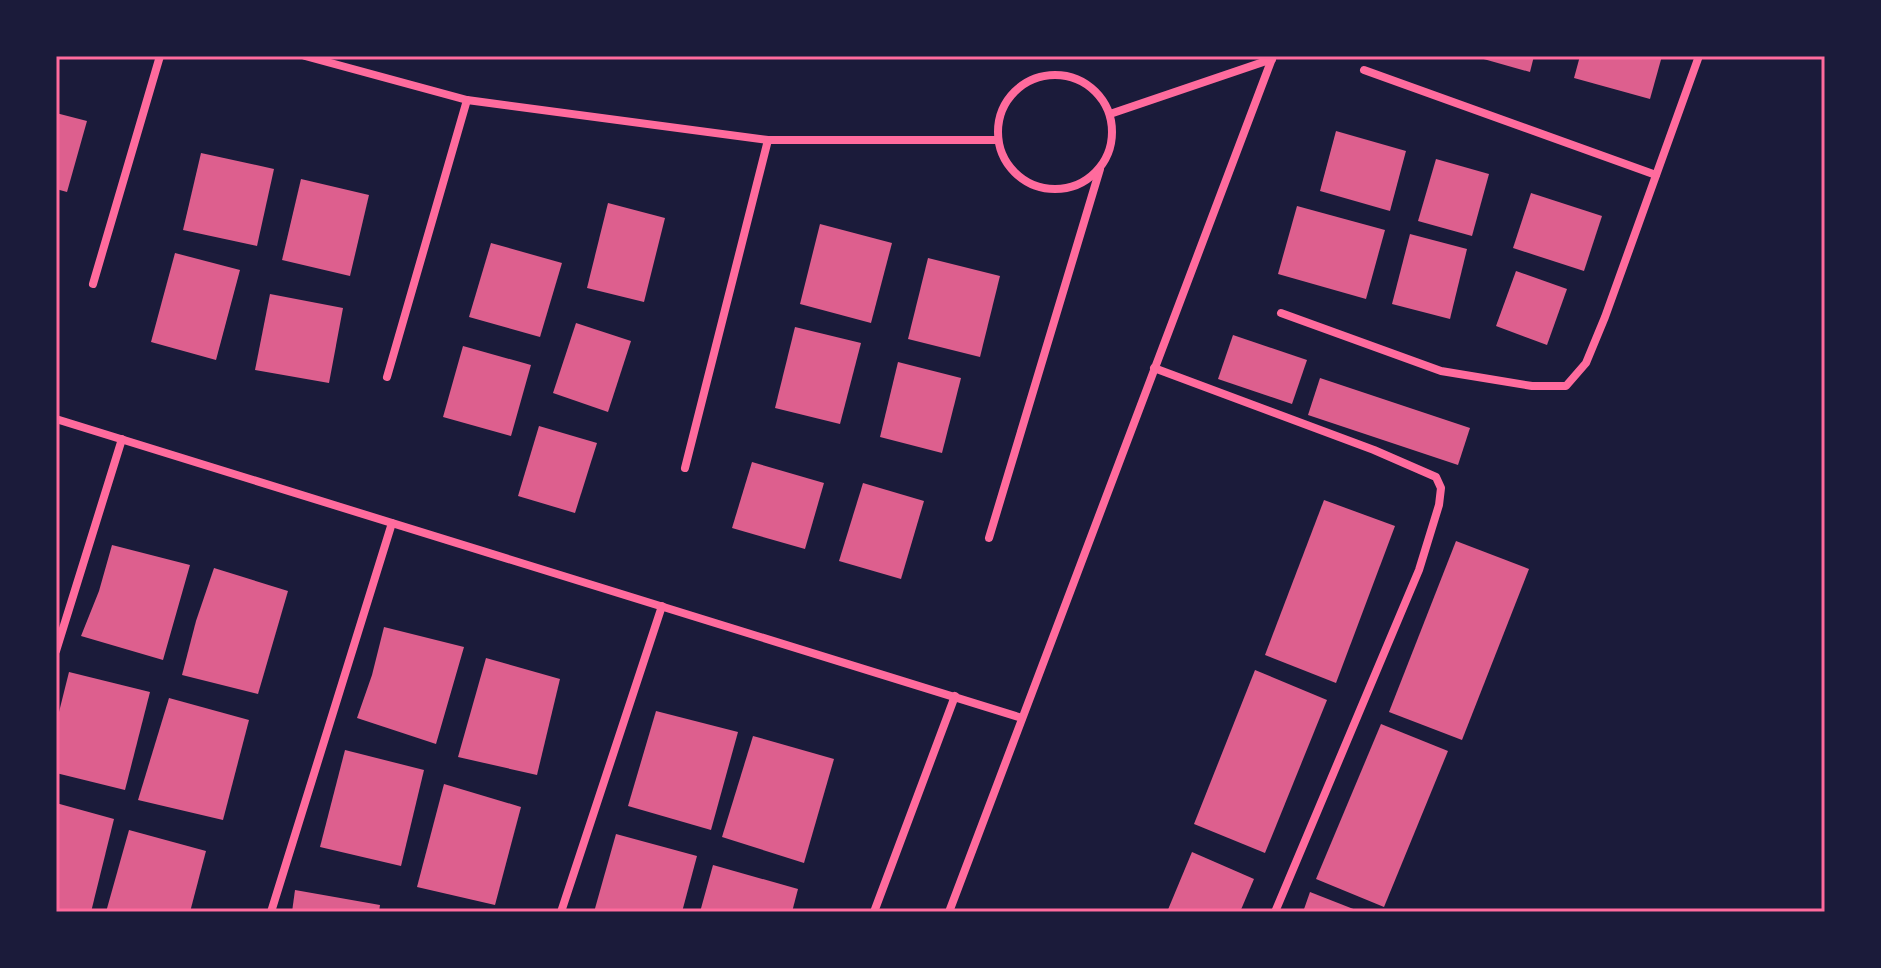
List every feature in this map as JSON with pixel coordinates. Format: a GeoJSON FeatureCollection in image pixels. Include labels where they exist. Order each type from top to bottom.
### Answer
{"type":"FeatureCollection","features":[{"type":"Feature","properties":{"kind":"street"},"geometry":{"type":"LineString","coordinates":[[93,284],[160,56]]}},
{"type":"Feature","properties":{"kind":"street"},"geometry":{"type":"LineString","coordinates":[[305,56],[467,100],[768,140],[998,140]]}},
{"type":"Feature","properties":{"kind":"street"},"geometry":{"type":"LineString","coordinates":[[1281,313],[1441,371],[1532,386],[1566,386],[1586,363],[1699,56]]}},
{"type":"Feature","properties":{"kind":"street"},"geometry":{"type":"LineString","coordinates":[[1110,114],[1272,58]]}},
{"type":"Feature","properties":{"kind":"street"},"geometry":{"type":"LineString","coordinates":[[949,912],[1272,58]]}},
{"type":"Feature","properties":{"kind":"street"},"geometry":{"type":"LineString","coordinates":[[1364,70],[1656,175]]}},
{"type":"Feature","properties":{"kind":"street"},"geometry":{"type":"LineString","coordinates":[[989,538],[1100,169],[1109,151],[1112,132],[1110,114],[1101,98],[1087,84],[1070,77],[1052,75],[1033,79],[1018,89],[1006,103],[999,121],[998,140],[1004,158],[1015,174],[1030,185],[1049,190],[1068,189],[1086,181],[1100,169]]}},
{"type":"Feature","properties":{"kind":"street"},"geometry":{"type":"LineString","coordinates":[[387,377],[467,100]]}},
{"type":"Feature","properties":{"kind":"street"},"geometry":{"type":"LineString","coordinates":[[685,468],[768,140]]}},
{"type":"Feature","properties":{"kind":"street"},"geometry":{"type":"LineString","coordinates":[[1154,368],[1374,450],[1436,477],[1441,488],[1439,505],[1419,570],[1275,912]]}},
{"type":"Feature","properties":{"kind":"street"},"geometry":{"type":"LineString","coordinates":[[56,419],[1022,718]]}},
{"type":"Feature","properties":{"kind":"street"},"geometry":{"type":"LineString","coordinates":[[56,651],[122,439]]}},
{"type":"Feature","properties":{"kind":"street"},"geometry":{"type":"LineString","coordinates":[[271,912],[392,523]]}},
{"type":"Feature","properties":{"kind":"street"},"geometry":{"type":"LineString","coordinates":[[561,912],[662,606]]}},
{"type":"Feature","properties":{"kind":"street"},"geometry":{"type":"LineString","coordinates":[[874,912],[955,696]]}},
{"type":"Feature","properties":{"kind":"building"},"geometry":{"type":"Polygon","coordinates":[[[1473,56],[1534,56],[1530,72],[1473,56]]]}},
{"type":"Feature","properties":{"kind":"building"},"geometry":{"type":"Polygon","coordinates":[[[1580,56],[1662,56],[1650,99],[1574,78],[1580,56]]]}},
{"type":"Feature","properties":{"kind":"building"},"geometry":{"type":"Polygon","coordinates":[[[56,113],[87,121],[67,192],[56,189],[56,113]]]}},
{"type":"Feature","properties":{"kind":"building"},"geometry":{"type":"Polygon","coordinates":[[[1336,131],[1406,151],[1390,211],[1320,191],[1336,131]]]}},
{"type":"Feature","properties":{"kind":"building"},"geometry":{"type":"Polygon","coordinates":[[[201,153],[274,169],[257,246],[183,230],[201,153]]]}},
{"type":"Feature","properties":{"kind":"building"},"geometry":{"type":"Polygon","coordinates":[[[1436,159],[1489,174],[1472,236],[1418,221],[1436,159]]]}},
{"type":"Feature","properties":{"kind":"building"},"geometry":{"type":"Polygon","coordinates":[[[301,179],[369,195],[350,276],[282,260],[301,179]]]}},
{"type":"Feature","properties":{"kind":"building"},"geometry":{"type":"Polygon","coordinates":[[[1531,193],[1602,216],[1584,271],[1513,248],[1531,193]]]}},
{"type":"Feature","properties":{"kind":"building"},"geometry":{"type":"Polygon","coordinates":[[[608,203],[665,218],[644,302],[587,288],[608,203]]]}},
{"type":"Feature","properties":{"kind":"building"},"geometry":{"type":"Polygon","coordinates":[[[1297,206],[1385,230],[1366,299],[1278,274],[1297,206]]]}},
{"type":"Feature","properties":{"kind":"building"},"geometry":{"type":"Polygon","coordinates":[[[820,224],[892,243],[871,323],[800,304],[820,224]]]}},
{"type":"Feature","properties":{"kind":"building"},"geometry":{"type":"Polygon","coordinates":[[[1410,234],[1467,249],[1450,319],[1392,304],[1410,234]]]}},
{"type":"Feature","properties":{"kind":"building"},"geometry":{"type":"Polygon","coordinates":[[[491,243],[562,263],[540,337],[469,317],[491,243]]]}},
{"type":"Feature","properties":{"kind":"building"},"geometry":{"type":"Polygon","coordinates":[[[175,253],[240,270],[216,360],[151,342],[175,253]]]}},
{"type":"Feature","properties":{"kind":"building"},"geometry":{"type":"Polygon","coordinates":[[[928,258],[1000,276],[980,357],[908,339],[928,258]]]}},
{"type":"Feature","properties":{"kind":"building"},"geometry":{"type":"Polygon","coordinates":[[[1516,271],[1567,289],[1547,345],[1496,326],[1516,271]]]}},
{"type":"Feature","properties":{"kind":"building"},"geometry":{"type":"Polygon","coordinates":[[[270,294],[343,308],[329,383],[255,370],[270,294]]]}},
{"type":"Feature","properties":{"kind":"building"},"geometry":{"type":"Polygon","coordinates":[[[576,323],[631,341],[608,412],[553,393],[576,323]]]}},
{"type":"Feature","properties":{"kind":"building"},"geometry":{"type":"Polygon","coordinates":[[[795,327],[861,343],[840,424],[775,408],[795,327]]]}},
{"type":"Feature","properties":{"kind":"building"},"geometry":{"type":"Polygon","coordinates":[[[1233,335],[1307,360],[1292,404],[1218,379],[1233,335]]]}},
{"type":"Feature","properties":{"kind":"building"},"geometry":{"type":"Polygon","coordinates":[[[463,346],[531,365],[511,436],[443,417],[463,346]]]}},
{"type":"Feature","properties":{"kind":"building"},"geometry":{"type":"Polygon","coordinates":[[[898,362],[961,378],[942,453],[880,437],[898,362]]]}},
{"type":"Feature","properties":{"kind":"building"},"geometry":{"type":"Polygon","coordinates":[[[1320,378],[1470,428],[1458,465],[1308,415],[1320,378]]]}},
{"type":"Feature","properties":{"kind":"building"},"geometry":{"type":"Polygon","coordinates":[[[539,426],[597,443],[575,513],[518,496],[539,426]]]}},
{"type":"Feature","properties":{"kind":"building"},"geometry":{"type":"Polygon","coordinates":[[[752,462],[824,483],[805,549],[732,528],[752,462]]]}},
{"type":"Feature","properties":{"kind":"building"},"geometry":{"type":"Polygon","coordinates":[[[863,483],[924,501],[901,579],[839,561],[863,483]]]}},
{"type":"Feature","properties":{"kind":"building"},"geometry":{"type":"Polygon","coordinates":[[[1324,500],[1395,526],[1336,683],[1265,655],[1324,500]]]}},
{"type":"Feature","properties":{"kind":"building"},"geometry":{"type":"Polygon","coordinates":[[[1456,541],[1529,569],[1462,740],[1389,712],[1456,541]]]}},
{"type":"Feature","properties":{"kind":"building"},"geometry":{"type":"Polygon","coordinates":[[[112,545],[190,565],[163,660],[81,636],[99,591],[112,545]]]}},
{"type":"Feature","properties":{"kind":"building"},"geometry":{"type":"Polygon","coordinates":[[[214,568],[288,591],[258,694],[182,675],[214,568]]]}},
{"type":"Feature","properties":{"kind":"building"},"geometry":{"type":"Polygon","coordinates":[[[384,627],[464,647],[436,744],[357,718],[384,627]]]}},
{"type":"Feature","properties":{"kind":"building"},"geometry":{"type":"Polygon","coordinates":[[[486,658],[560,679],[537,775],[458,757],[486,658]]]}},
{"type":"Feature","properties":{"kind":"building"},"geometry":{"type":"Polygon","coordinates":[[[1255,670],[1327,700],[1265,853],[1194,824],[1255,670]]]}},
{"type":"Feature","properties":{"kind":"building"},"geometry":{"type":"Polygon","coordinates":[[[69,672],[150,692],[125,790],[56,773],[56,724],[69,672]]]}},
{"type":"Feature","properties":{"kind":"building"},"geometry":{"type":"Polygon","coordinates":[[[169,698],[249,720],[223,820],[138,800],[169,698]]]}},
{"type":"Feature","properties":{"kind":"building"},"geometry":{"type":"Polygon","coordinates":[[[656,711],[738,732],[711,830],[628,806],[656,711]]]}},
{"type":"Feature","properties":{"kind":"building"},"geometry":{"type":"Polygon","coordinates":[[[1381,724],[1448,751],[1384,907],[1316,879],[1381,724]]]}},
{"type":"Feature","properties":{"kind":"building"},"geometry":{"type":"Polygon","coordinates":[[[753,736],[834,759],[804,863],[722,837],[753,736]]]}},
{"type":"Feature","properties":{"kind":"building"},"geometry":{"type":"Polygon","coordinates":[[[345,750],[424,770],[401,866],[320,847],[345,750]]]}},
{"type":"Feature","properties":{"kind":"building"},"geometry":{"type":"Polygon","coordinates":[[[444,784],[521,807],[495,905],[417,887],[444,784]]]}},
{"type":"Feature","properties":{"kind":"building"},"geometry":{"type":"Polygon","coordinates":[[[56,803],[114,819],[91,912],[56,912],[56,803]]]}},
{"type":"Feature","properties":{"kind":"building"},"geometry":{"type":"Polygon","coordinates":[[[129,830],[206,851],[190,912],[106,912],[129,830]]]}},
{"type":"Feature","properties":{"kind":"building"},"geometry":{"type":"Polygon","coordinates":[[[616,834],[697,856],[682,912],[594,912],[616,834]]]}},
{"type":"Feature","properties":{"kind":"building"},"geometry":{"type":"Polygon","coordinates":[[[1192,852],[1254,879],[1240,912],[1167,912],[1192,852]]]}},
{"type":"Feature","properties":{"kind":"building"},"geometry":{"type":"Polygon","coordinates":[[[713,865],[798,889],[792,912],[700,912],[713,865]]]}},
{"type":"Feature","properties":{"kind":"building"},"geometry":{"type":"Polygon","coordinates":[[[295,890],[380,905],[379,912],[292,912],[295,890]]]}},
{"type":"Feature","properties":{"kind":"building"},"geometry":{"type":"Polygon","coordinates":[[[1310,892],[1361,912],[1303,912],[1310,892]]]}}]}
